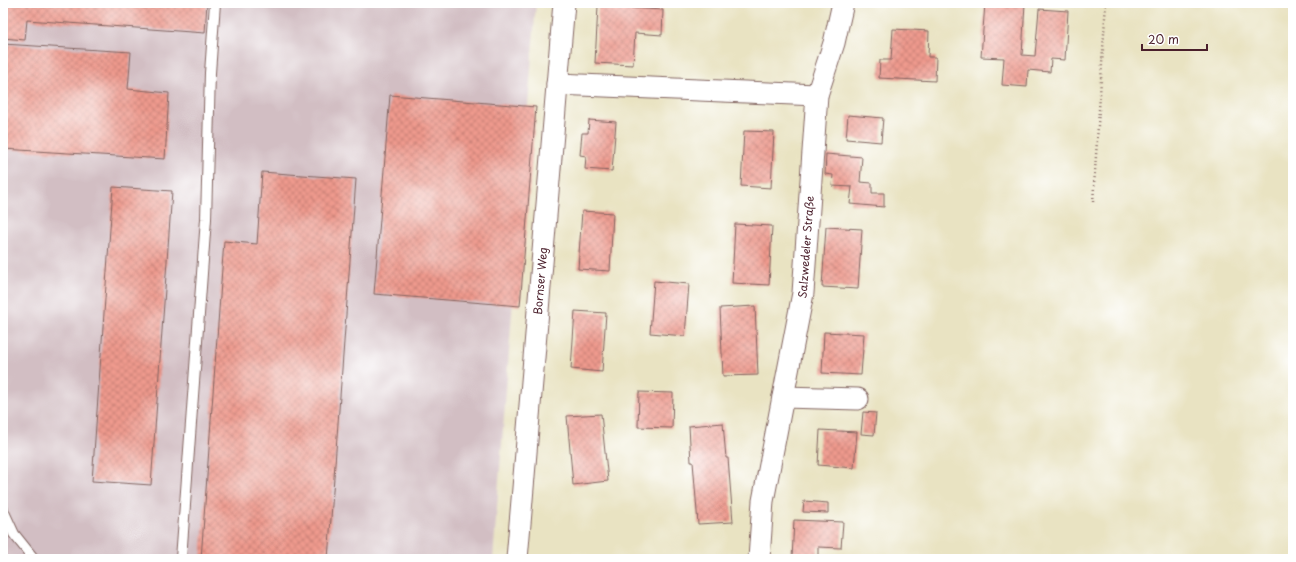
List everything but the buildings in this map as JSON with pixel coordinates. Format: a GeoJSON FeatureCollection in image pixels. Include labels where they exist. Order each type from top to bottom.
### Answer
{"type":"FeatureCollection","features":[{"type":"Feature","properties":{"kind":"street","name":"Bornser Weg"},"geometry":{"type":"LineString","coordinates":[[517,559],[564,3]]}},
{"type":"Feature","properties":{"kind":"street","name":"Salzwedeler Straße"},"geometry":{"type":"LineString","coordinates":[[759,559],[763,501],[803,293],[817,95],[834,43],[843,3]]}},
{"type":"Feature","properties":{"kind":"street"},"geometry":{"type":"LineString","coordinates":[[557,84],[817,95]]}},
{"type":"Feature","properties":{"kind":"street"},"geometry":{"type":"LineString","coordinates":[[783,397],[858,400]]}},
{"type":"Feature","properties":{"kind":"lane"},"geometry":{"type":"LineString","coordinates":[[181,559],[206,219],[210,73],[215,3]]}},
{"type":"Feature","properties":{"kind":"lane"},"geometry":{"type":"LineString","coordinates":[[3,510],[14,534],[34,559]]}},
{"type":"Feature","properties":{"kind":"path"},"geometry":{"type":"LineString","coordinates":[[1093,202],[1106,3]]}},
{"type":"Feature","properties":{"kind":"shaded area"},"geometry":{"type":"Polygon","coordinates":[[[3,3],[536,3],[493,559],[3,559],[3,3]]]}}]}
